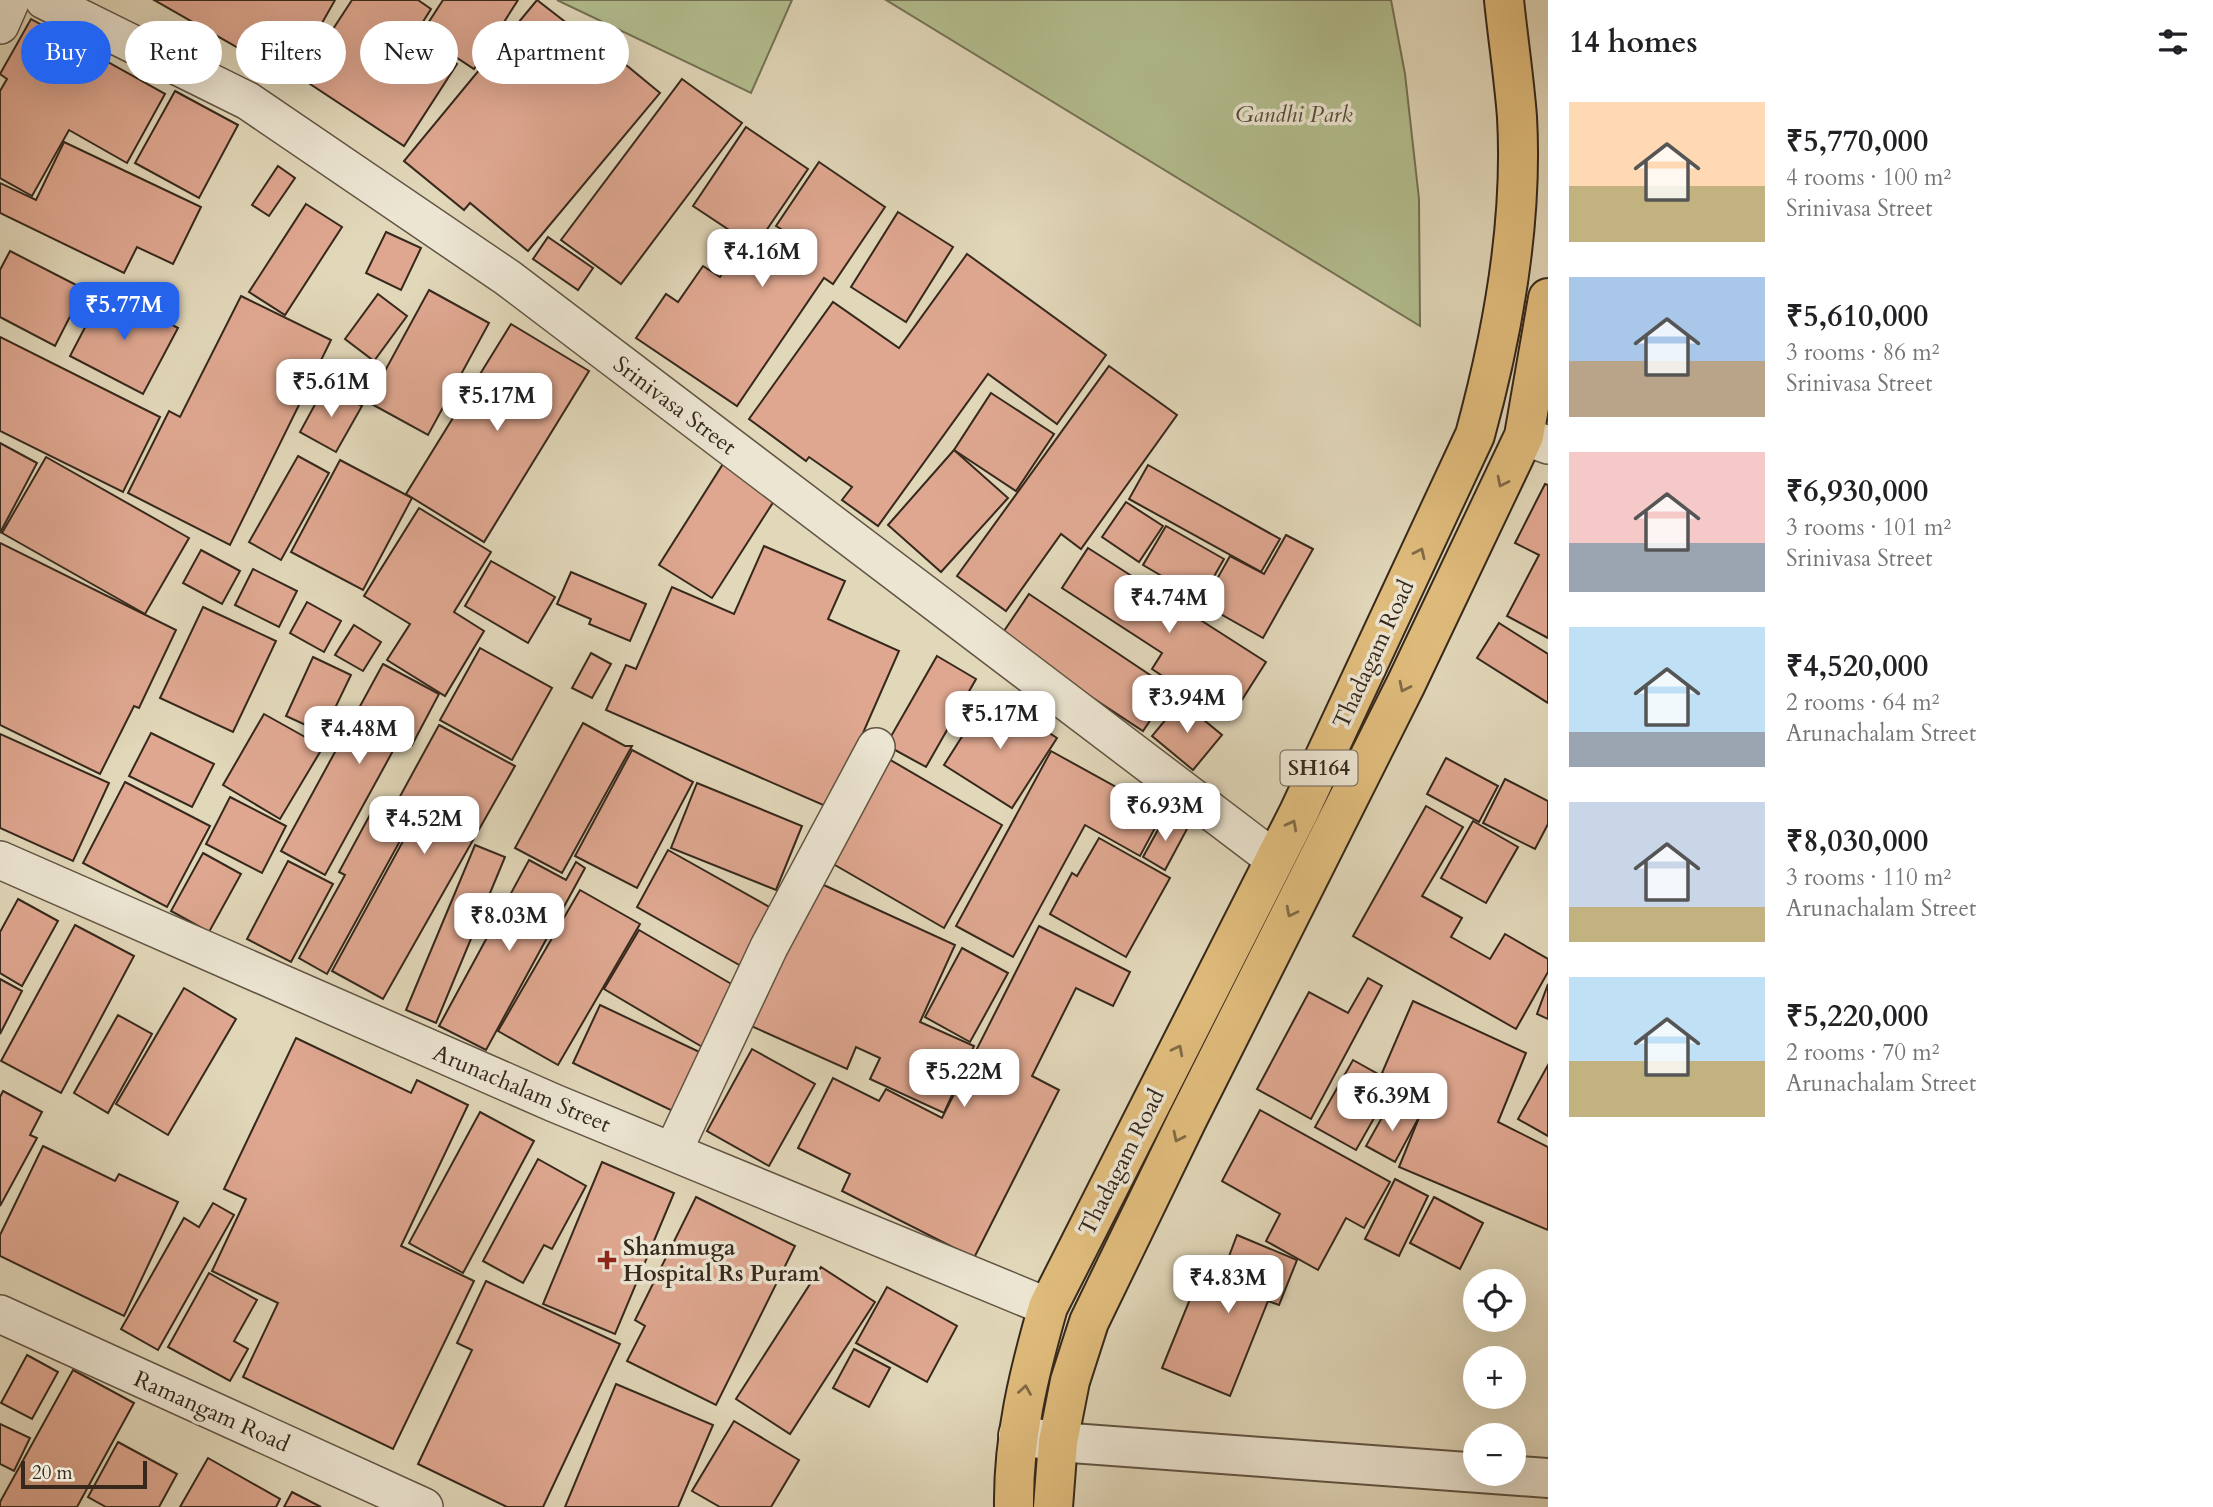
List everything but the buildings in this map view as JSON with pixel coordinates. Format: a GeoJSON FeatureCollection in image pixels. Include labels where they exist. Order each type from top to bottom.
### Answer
{"type":"FeatureCollection","features":[{"type":"Feature","properties":{"kind":"main road","name":"Thadagam Road"},"geometry":{"type":"LineString","coordinates":[[1014,1507],[1018,1435],[1026,1381],[1048,1307],[1274,859],[1475,435],[1486,397],[1507,285],[1514,218],[1517,119],[1504,0]]}},
{"type":"Feature","properties":{"kind":"main road","name":"Thadagam Road"},"geometry":{"type":"LineString","coordinates":[[1053,1507],[1058,1442],[1077,1360],[1089,1322],[1186,1120],[1406,684],[1536,440],[1548,298]]}},
{"type":"Feature","properties":{"kind":"street"},"geometry":{"type":"LineString","coordinates":[[0,25],[10,0]]}},
{"type":"Feature","properties":{"kind":"street","name":"Srinivasa Street"},"geometry":{"type":"LineString","coordinates":[[44,0],[248,101],[508,278],[1274,859]]}},
{"type":"Feature","properties":{"kind":"street"},"geometry":{"type":"LineString","coordinates":[[673,1151],[769,947],[876,747]]}},
{"type":"Feature","properties":{"kind":"street","name":"Arunachalam Street"},"geometry":{"type":"LineString","coordinates":[[0,860],[541,1098],[1048,1307]]}},
{"type":"Feature","properties":{"kind":"street"},"geometry":{"type":"LineString","coordinates":[[1048,1307],[1077,1360]]}},
{"type":"Feature","properties":{"kind":"street","name":"Ramangam Road"},"geometry":{"type":"LineString","coordinates":[[0,1314],[424,1507]]}},
{"type":"Feature","properties":{"kind":"street"},"geometry":{"type":"LineString","coordinates":[[1018,1435],[1058,1442],[1548,1478]]}},
{"type":"Feature","properties":{"kind":"green space"},"geometry":{"type":"Polygon","coordinates":[[[557,0],[792,0],[751,93],[629,35],[629,21],[601,21],[557,0]]]}},
{"type":"Feature","properties":{"kind":"green space","name":"Gandhi Park"},"geometry":{"type":"Polygon","coordinates":[[[886,0],[1391,0],[1405,74],[1419,199],[1420,326],[886,0]]]}},
{"type":"Feature","properties":{"kind":"place","name":"Shanmuga Hospital Rs Puram"},"geometry":{"type":"Point","coordinates":[607,1260]}}]}
